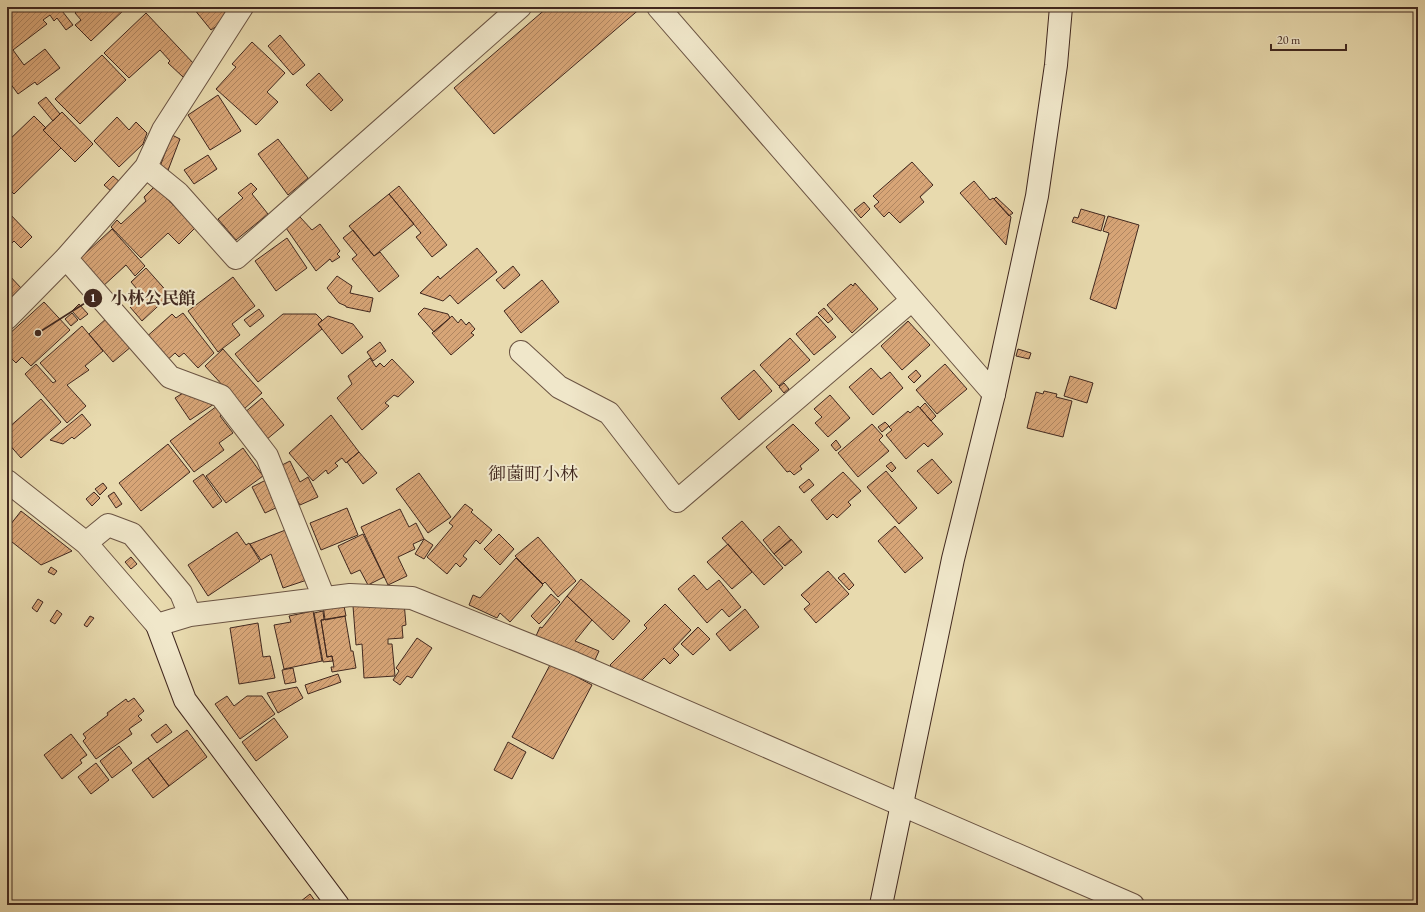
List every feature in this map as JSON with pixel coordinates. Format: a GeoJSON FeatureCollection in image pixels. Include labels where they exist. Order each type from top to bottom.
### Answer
{"type":"FeatureCollection","features":[{"type":"Feature","properties":{"kind":"street"},"geometry":{"type":"LineString","coordinates":[[7,318],[66,258],[146,167],[163,130],[242,7]]}},
{"type":"Feature","properties":{"kind":"street"},"geometry":{"type":"LineString","coordinates":[[146,167],[178,193],[236,258],[520,7]]}},
{"type":"Feature","properties":{"kind":"street"},"geometry":{"type":"LineString","coordinates":[[658,7],[994,394]]}},
{"type":"Feature","properties":{"kind":"street"},"geometry":{"type":"LineString","coordinates":[[881,905],[953,559],[994,394],[1037,196],[1056,65],[1061,7]]}},
{"type":"Feature","properties":{"kind":"street"},"geometry":{"type":"LineString","coordinates":[[66,258],[170,377],[221,396],[267,456],[324,598]]}},
{"type":"Feature","properties":{"kind":"street"},"geometry":{"type":"LineString","coordinates":[[521,352],[560,387],[609,413],[677,501],[912,300]]}},
{"type":"Feature","properties":{"kind":"street"},"geometry":{"type":"LineString","coordinates":[[7,481],[86,543],[157,625],[185,700],[338,905]]}},
{"type":"Feature","properties":{"kind":"street"},"geometry":{"type":"LineString","coordinates":[[86,543],[108,525],[132,534],[181,593],[190,615]]}},
{"type":"Feature","properties":{"kind":"street"},"geometry":{"type":"LineString","coordinates":[[157,625],[190,615],[350,595],[412,598],[581,667],[1133,905]]}},
{"type":"Feature","properties":{"kind":"building"},"geometry":{"type":"Polygon","coordinates":[[[18,7],[59,7],[73,25],[66,30],[57,18],[54,21],[50,15],[43,20],[47,24],[13,50],[24,65],[45,49],[60,68],[37,85],[35,82],[18,94],[7,79],[7,15],[18,7]]]}},
{"type":"Feature","properties":{"kind":"building"},"geometry":{"type":"Polygon","coordinates":[[[81,7],[126,8],[91,41],[75,25],[81,20],[75,13],[81,7]]]}},
{"type":"Feature","properties":{"kind":"building"},"geometry":{"type":"Polygon","coordinates":[[[197,7],[227,7],[221,23],[211,30],[194,9],[197,7]]]}},
{"type":"Feature","properties":{"kind":"building"},"geometry":{"type":"Polygon","coordinates":[[[548,7],[642,7],[494,134],[454,88],[548,7]]]}},
{"type":"Feature","properties":{"kind":"building"},"geometry":{"type":"Polygon","coordinates":[[[146,13],[195,65],[183,77],[168,63],[170,61],[160,50],[129,78],[104,53],[146,13]]]}},
{"type":"Feature","properties":{"kind":"building"},"geometry":{"type":"Polygon","coordinates":[[[280,35],[305,65],[293,75],[268,46],[280,35]]]}},
{"type":"Feature","properties":{"kind":"building"},"geometry":{"type":"Polygon","coordinates":[[[252,42],[285,73],[267,92],[278,102],[256,125],[216,89],[236,67],[232,64],[252,42]]]}},
{"type":"Feature","properties":{"kind":"building"},"geometry":{"type":"Polygon","coordinates":[[[102,55],[126,80],[80,124],[55,99],[102,55]]]}},
{"type":"Feature","properties":{"kind":"building"},"geometry":{"type":"Polygon","coordinates":[[[319,73],[343,100],[331,111],[306,85],[319,73]]]}},
{"type":"Feature","properties":{"kind":"building"},"geometry":{"type":"Polygon","coordinates":[[[218,95],[241,131],[210,150],[188,115],[218,95]]]}},
{"type":"Feature","properties":{"kind":"building"},"geometry":{"type":"Polygon","coordinates":[[[46,97],[60,114],[53,121],[38,103],[46,97]]]}},
{"type":"Feature","properties":{"kind":"building"},"geometry":{"type":"Polygon","coordinates":[[[62,112],[93,144],[75,162],[43,130],[62,112]]]}},
{"type":"Feature","properties":{"kind":"building"},"geometry":{"type":"Polygon","coordinates":[[[34,116],[46,128],[43,130],[61,148],[14,194],[7,187],[7,142],[34,116]]]}},
{"type":"Feature","properties":{"kind":"building"},"geometry":{"type":"Polygon","coordinates":[[[117,117],[129,130],[136,122],[147,133],[143,144],[119,167],[94,141],[117,117]]]}},
{"type":"Feature","properties":{"kind":"building"},"geometry":{"type":"Polygon","coordinates":[[[172,135],[180,139],[167,173],[159,169],[172,135]]]}},
{"type":"Feature","properties":{"kind":"building"},"geometry":{"type":"Polygon","coordinates":[[[278,139],[308,178],[288,195],[258,154],[278,139]]]}},
{"type":"Feature","properties":{"kind":"building"},"geometry":{"type":"Polygon","coordinates":[[[208,155],[217,169],[194,184],[184,170],[208,155]]]}},
{"type":"Feature","properties":{"kind":"building"},"geometry":{"type":"Polygon","coordinates":[[[912,162],[933,185],[920,197],[924,202],[900,223],[889,212],[884,217],[874,206],[879,202],[873,196],[912,162]]]}},
{"type":"Feature","properties":{"kind":"building"},"geometry":{"type":"Polygon","coordinates":[[[113,176],[121,183],[112,192],[104,185],[113,176]]]}},
{"type":"Feature","properties":{"kind":"building"},"geometry":{"type":"Polygon","coordinates":[[[974,181],[990,200],[993,198],[1011,217],[1006,245],[960,193],[974,181]]]}},
{"type":"Feature","properties":{"kind":"building"},"geometry":{"type":"Polygon","coordinates":[[[251,183],[257,189],[252,194],[268,214],[236,240],[218,219],[243,198],[238,193],[251,183]]]}},
{"type":"Feature","properties":{"kind":"building"},"geometry":{"type":"Polygon","coordinates":[[[155,186],[195,228],[179,244],[168,233],[141,258],[111,227],[117,220],[121,224],[146,201],[144,197],[155,186]]]}},
{"type":"Feature","properties":{"kind":"building"},"geometry":{"type":"Polygon","coordinates":[[[399,186],[447,245],[432,257],[416,237],[421,233],[389,194],[399,186]]]}},
{"type":"Feature","properties":{"kind":"building"},"geometry":{"type":"Polygon","coordinates":[[[389,194],[414,224],[374,256],[349,226],[389,194]]]}},
{"type":"Feature","properties":{"kind":"building"},"geometry":{"type":"Polygon","coordinates":[[[996,197],[1013,213],[1009,216],[994,199],[996,197]]]}},
{"type":"Feature","properties":{"kind":"building"},"geometry":{"type":"Polygon","coordinates":[[[864,202],[870,209],[861,218],[854,210],[864,202]]]}},
{"type":"Feature","properties":{"kind":"building"},"geometry":{"type":"Polygon","coordinates":[[[1081,209],[1105,216],[1101,231],[1072,222],[1074,217],[1078,218],[1081,209]]]}},
{"type":"Feature","properties":{"kind":"building"},"geometry":{"type":"Polygon","coordinates":[[[7,211],[32,237],[21,248],[14,241],[8,247],[12,250],[7,255],[7,211]]]}},
{"type":"Feature","properties":{"kind":"building"},"geometry":{"type":"Polygon","coordinates":[[[1108,216],[1139,225],[1116,309],[1090,299],[1109,233],[1103,231],[1108,216]]]}},
{"type":"Feature","properties":{"kind":"building"},"geometry":{"type":"Polygon","coordinates":[[[300,217],[312,230],[320,224],[340,251],[337,254],[340,257],[332,262],[330,259],[316,271],[286,228],[300,217]]]}},
{"type":"Feature","properties":{"kind":"building"},"geometry":{"type":"Polygon","coordinates":[[[112,229],[145,266],[135,276],[126,265],[101,288],[76,262],[112,229]]]}},
{"type":"Feature","properties":{"kind":"building"},"geometry":{"type":"Polygon","coordinates":[[[353,230],[374,256],[380,252],[399,276],[379,292],[352,259],[357,255],[343,238],[353,230]]]}},
{"type":"Feature","properties":{"kind":"building"},"geometry":{"type":"Polygon","coordinates":[[[287,238],[307,268],[276,291],[255,261],[287,238]]]}},
{"type":"Feature","properties":{"kind":"building"},"geometry":{"type":"Polygon","coordinates":[[[477,248],[497,272],[458,304],[450,295],[443,301],[420,293],[438,276],[440,279],[477,248]]]}},
{"type":"Feature","properties":{"kind":"building"},"geometry":{"type":"Polygon","coordinates":[[[513,266],[520,275],[504,289],[496,280],[513,266]]]}},
{"type":"Feature","properties":{"kind":"building"},"geometry":{"type":"Polygon","coordinates":[[[146,268],[170,295],[142,321],[130,307],[143,296],[131,282],[146,268]]]}},
{"type":"Feature","properties":{"kind":"building"},"geometry":{"type":"Polygon","coordinates":[[[7,273],[22,289],[7,304],[7,273]]]}},
{"type":"Feature","properties":{"kind":"building"},"geometry":{"type":"Polygon","coordinates":[[[337,276],[352,286],[350,293],[373,298],[370,312],[346,307],[339,303],[327,288],[337,276]]]}},
{"type":"Feature","properties":{"kind":"building"},"geometry":{"type":"Polygon","coordinates":[[[233,277],[255,306],[232,324],[240,335],[218,352],[188,311],[233,277]]]}},
{"type":"Feature","properties":{"kind":"building"},"geometry":{"type":"Polygon","coordinates":[[[542,280],[559,302],[521,333],[504,311],[542,280]]]}},
{"type":"Feature","properties":{"kind":"building"},"geometry":{"type":"Polygon","coordinates":[[[855,283],[878,309],[852,333],[827,305],[851,284],[853,286],[855,283]]]}},
{"type":"Feature","properties":{"kind":"building"},"geometry":{"type":"Polygon","coordinates":[[[44,302],[70,330],[31,366],[22,357],[16,363],[7,354],[7,336],[44,302]]]}},
{"type":"Feature","properties":{"kind":"building"},"geometry":{"type":"Polygon","coordinates":[[[79,304],[88,314],[80,320],[72,311],[79,304]]]}},
{"type":"Feature","properties":{"kind":"building"},"geometry":{"type":"Polygon","coordinates":[[[424,308],[448,314],[450,318],[434,332],[418,314],[424,308]]]}},
{"type":"Feature","properties":{"kind":"building"},"geometry":{"type":"Polygon","coordinates":[[[824,308],[833,319],[828,323],[818,313],[824,308]]]}},
{"type":"Feature","properties":{"kind":"building"},"geometry":{"type":"Polygon","coordinates":[[[259,309],[264,316],[250,327],[244,320],[259,309]]]}},
{"type":"Feature","properties":{"kind":"building"},"geometry":{"type":"Polygon","coordinates":[[[72,313],[78,320],[71,326],[65,319],[72,313]]]}},
{"type":"Feature","properties":{"kind":"building"},"geometry":{"type":"Polygon","coordinates":[[[183,313],[214,353],[198,368],[184,353],[179,357],[175,353],[164,363],[143,340],[172,314],[176,318],[183,313]]]}},
{"type":"Feature","properties":{"kind":"building"},"geometry":{"type":"Polygon","coordinates":[[[283,314],[316,314],[322,320],[318,324],[322,329],[258,382],[235,354],[283,314]]]}},
{"type":"Feature","properties":{"kind":"building"},"geometry":{"type":"Polygon","coordinates":[[[328,316],[353,324],[363,337],[342,354],[318,324],[328,316]]]}},
{"type":"Feature","properties":{"kind":"building"},"geometry":{"type":"Polygon","coordinates":[[[452,316],[458,323],[461,319],[466,325],[469,322],[475,329],[471,333],[474,335],[451,355],[432,333],[452,316]]]}},
{"type":"Feature","properties":{"kind":"building"},"geometry":{"type":"Polygon","coordinates":[[[817,316],[836,337],[814,355],[796,334],[817,316]]]}},
{"type":"Feature","properties":{"kind":"building"},"geometry":{"type":"Polygon","coordinates":[[[107,318],[132,346],[113,362],[89,334],[107,318]]]}},
{"type":"Feature","properties":{"kind":"building"},"geometry":{"type":"Polygon","coordinates":[[[908,321],[930,345],[902,370],[881,346],[908,321]]]}},
{"type":"Feature","properties":{"kind":"building"},"geometry":{"type":"Polygon","coordinates":[[[82,326],[103,351],[85,366],[89,370],[67,385],[86,406],[67,423],[25,374],[36,364],[53,383],[56,381],[40,363],[82,326]]]}},
{"type":"Feature","properties":{"kind":"building"},"geometry":{"type":"Polygon","coordinates":[[[790,338],[810,360],[779,386],[760,365],[790,338]]]}},
{"type":"Feature","properties":{"kind":"building"},"geometry":{"type":"Polygon","coordinates":[[[380,342],[386,351],[373,361],[367,352],[380,342]]]}},
{"type":"Feature","properties":{"kind":"building"},"geometry":{"type":"Polygon","coordinates":[[[223,349],[262,393],[244,409],[205,366],[223,349]]]}},
{"type":"Feature","properties":{"kind":"building"},"geometry":{"type":"Polygon","coordinates":[[[1018,349],[1031,353],[1029,359],[1016,356],[1018,349]]]}},
{"type":"Feature","properties":{"kind":"building"},"geometry":{"type":"Polygon","coordinates":[[[370,358],[376,367],[380,363],[384,367],[392,359],[414,382],[398,397],[394,395],[385,403],[389,406],[362,430],[337,398],[352,384],[348,376],[370,358]]]}},
{"type":"Feature","properties":{"kind":"building"},"geometry":{"type":"Polygon","coordinates":[[[945,364],[967,389],[937,414],[916,390],[945,364]]]}},
{"type":"Feature","properties":{"kind":"building"},"geometry":{"type":"Polygon","coordinates":[[[871,368],[881,379],[890,372],[903,388],[873,415],[849,387],[871,368]]]}},
{"type":"Feature","properties":{"kind":"building"},"geometry":{"type":"Polygon","coordinates":[[[754,370],[772,391],[739,420],[721,398],[754,370]]]}},
{"type":"Feature","properties":{"kind":"building"},"geometry":{"type":"Polygon","coordinates":[[[916,370],[921,376],[914,383],[908,377],[916,370]]]}},
{"type":"Feature","properties":{"kind":"building"},"geometry":{"type":"Polygon","coordinates":[[[1070,376],[1093,383],[1087,403],[1064,396],[1070,376]]]}},
{"type":"Feature","properties":{"kind":"building"},"geometry":{"type":"Polygon","coordinates":[[[784,383],[789,389],[784,393],[779,387],[784,383]]]}},
{"type":"Feature","properties":{"kind":"building"},"geometry":{"type":"Polygon","coordinates":[[[1044,391],[1057,394],[1056,397],[1072,401],[1063,437],[1027,428],[1036,392],[1043,394],[1044,391]]]}},
{"type":"Feature","properties":{"kind":"building"},"geometry":{"type":"Polygon","coordinates":[[[183,393],[214,404],[190,420],[175,398],[183,393]]]}},
{"type":"Feature","properties":{"kind":"building"},"geometry":{"type":"Polygon","coordinates":[[[830,395],[850,418],[828,437],[815,423],[822,417],[814,409],[830,395]]]}},
{"type":"Feature","properties":{"kind":"building"},"geometry":{"type":"Polygon","coordinates":[[[262,398],[284,425],[266,440],[244,413],[262,398]]]}},
{"type":"Feature","properties":{"kind":"building"},"geometry":{"type":"Polygon","coordinates":[[[41,399],[61,422],[21,458],[7,442],[7,429],[41,399]]]}},
{"type":"Feature","properties":{"kind":"building"},"geometry":{"type":"Polygon","coordinates":[[[925,403],[936,416],[931,421],[920,408],[925,403]]]}},
{"type":"Feature","properties":{"kind":"building"},"geometry":{"type":"Polygon","coordinates":[[[217,406],[223,414],[220,416],[233,433],[219,443],[224,450],[194,472],[170,441],[217,406]]]}},
{"type":"Feature","properties":{"kind":"building"},"geometry":{"type":"Polygon","coordinates":[[[918,406],[943,434],[928,447],[924,443],[906,459],[886,435],[892,430],[889,427],[908,411],[910,413],[918,406]]]}},
{"type":"Feature","properties":{"kind":"building"},"geometry":{"type":"Polygon","coordinates":[[[82,414],[91,425],[74,439],[72,437],[63,444],[50,440],[82,414]]]}},
{"type":"Feature","properties":{"kind":"building"},"geometry":{"type":"Polygon","coordinates":[[[331,415],[359,452],[346,463],[342,458],[335,463],[338,466],[328,474],[326,470],[313,481],[289,453],[331,415]]]}},
{"type":"Feature","properties":{"kind":"building"},"geometry":{"type":"Polygon","coordinates":[[[885,422],[889,426],[882,432],[878,427],[885,422]]]}},
{"type":"Feature","properties":{"kind":"building"},"geometry":{"type":"Polygon","coordinates":[[[793,424],[819,450],[800,466],[802,469],[794,475],[790,471],[787,472],[766,447],[793,424]]]}},
{"type":"Feature","properties":{"kind":"building"},"geometry":{"type":"Polygon","coordinates":[[[872,424],[883,436],[879,440],[889,451],[858,477],[838,453],[872,424]]]}},
{"type":"Feature","properties":{"kind":"building"},"geometry":{"type":"Polygon","coordinates":[[[836,440],[841,447],[836,451],[831,445],[836,440]]]}},
{"type":"Feature","properties":{"kind":"building"},"geometry":{"type":"Polygon","coordinates":[[[168,444],[190,472],[141,511],[119,483],[168,444]]]}},
{"type":"Feature","properties":{"kind":"building"},"geometry":{"type":"Polygon","coordinates":[[[243,448],[263,476],[226,503],[206,476],[243,448]]]}},
{"type":"Feature","properties":{"kind":"building"},"geometry":{"type":"Polygon","coordinates":[[[359,452],[377,473],[363,484],[347,462],[359,452]]]}},
{"type":"Feature","properties":{"kind":"building"},"geometry":{"type":"Polygon","coordinates":[[[932,459],[952,482],[938,494],[917,471],[932,459]]]}},
{"type":"Feature","properties":{"kind":"building"},"geometry":{"type":"Polygon","coordinates":[[[290,461],[300,482],[308,477],[318,497],[300,505],[278,467],[290,461]]]}},
{"type":"Feature","properties":{"kind":"building"},"geometry":{"type":"Polygon","coordinates":[[[891,462],[896,468],[892,472],[886,466],[891,462]]]}},
{"type":"Feature","properties":{"kind":"building"},"geometry":{"type":"Polygon","coordinates":[[[886,471],[917,508],[899,524],[867,487],[886,471]]]}},
{"type":"Feature","properties":{"kind":"building"},"geometry":{"type":"Polygon","coordinates":[[[843,472],[861,491],[848,502],[851,505],[837,518],[833,514],[827,520],[811,500],[843,472]]]}},
{"type":"Feature","properties":{"kind":"building"},"geometry":{"type":"Polygon","coordinates":[[[419,473],[451,517],[428,533],[396,489],[419,473]]]}},
{"type":"Feature","properties":{"kind":"building"},"geometry":{"type":"Polygon","coordinates":[[[203,474],[222,501],[213,508],[193,481],[203,474]]]}},
{"type":"Feature","properties":{"kind":"building"},"geometry":{"type":"Polygon","coordinates":[[[809,479],[814,485],[804,493],[799,487],[809,479]]]}},
{"type":"Feature","properties":{"kind":"building"},"geometry":{"type":"Polygon","coordinates":[[[266,480],[280,506],[265,513],[252,487],[266,480]]]}},
{"type":"Feature","properties":{"kind":"building"},"geometry":{"type":"Polygon","coordinates":[[[103,483],[107,488],[100,495],[95,489],[103,483]]]}},
{"type":"Feature","properties":{"kind":"building"},"geometry":{"type":"Polygon","coordinates":[[[94,492],[100,498],[92,506],[86,499],[94,492]]]}},
{"type":"Feature","properties":{"kind":"building"},"geometry":{"type":"Polygon","coordinates":[[[114,492],[122,504],[116,508],[108,496],[114,492]]]}},
{"type":"Feature","properties":{"kind":"building"},"geometry":{"type":"Polygon","coordinates":[[[465,504],[473,510],[471,512],[492,530],[480,544],[476,540],[463,556],[467,559],[460,567],[456,563],[447,574],[427,557],[453,526],[449,523],[465,504]]]}},
{"type":"Feature","properties":{"kind":"building"},"geometry":{"type":"Polygon","coordinates":[[[347,508],[358,535],[321,550],[310,523],[347,508]]]}},
{"type":"Feature","properties":{"kind":"building"},"geometry":{"type":"Polygon","coordinates":[[[400,509],[409,527],[416,523],[424,539],[413,544],[415,549],[398,557],[407,576],[388,585],[361,527],[400,509]]]}},
{"type":"Feature","properties":{"kind":"building"},"geometry":{"type":"Polygon","coordinates":[[[21,511],[72,551],[41,565],[7,538],[7,529],[21,511]]]}},
{"type":"Feature","properties":{"kind":"building"},"geometry":{"type":"Polygon","coordinates":[[[742,521],[783,568],[764,585],[722,538],[742,521]]]}},
{"type":"Feature","properties":{"kind":"building"},"geometry":{"type":"Polygon","coordinates":[[[779,526],[791,540],[774,554],[763,540],[779,526]]]}},
{"type":"Feature","properties":{"kind":"building"},"geometry":{"type":"Polygon","coordinates":[[[895,526],[923,558],[905,573],[878,541],[895,526]]]}},
{"type":"Feature","properties":{"kind":"building"},"geometry":{"type":"Polygon","coordinates":[[[288,529],[307,580],[283,588],[271,554],[261,560],[250,544],[288,529]]]}},
{"type":"Feature","properties":{"kind":"building"},"geometry":{"type":"Polygon","coordinates":[[[237,532],[246,545],[249,543],[260,561],[208,596],[188,565],[237,532]]]}},
{"type":"Feature","properties":{"kind":"building"},"geometry":{"type":"Polygon","coordinates":[[[363,534],[384,577],[368,585],[360,570],[351,574],[338,546],[363,534]]]}},
{"type":"Feature","properties":{"kind":"building"},"geometry":{"type":"Polygon","coordinates":[[[499,534],[514,549],[500,565],[484,549],[499,534]]]}},
{"type":"Feature","properties":{"kind":"building"},"geometry":{"type":"Polygon","coordinates":[[[538,537],[576,581],[558,597],[545,582],[543,584],[515,556],[538,537]]]}},
{"type":"Feature","properties":{"kind":"building"},"geometry":{"type":"Polygon","coordinates":[[[424,539],[433,545],[424,559],[415,554],[424,539]]]}},
{"type":"Feature","properties":{"kind":"building"},"geometry":{"type":"Polygon","coordinates":[[[791,539],[802,552],[785,566],[774,554],[791,539]]]}},
{"type":"Feature","properties":{"kind":"building"},"geometry":{"type":"Polygon","coordinates":[[[728,544],[752,572],[732,589],[707,562],[728,544]]]}},
{"type":"Feature","properties":{"kind":"building"},"geometry":{"type":"Polygon","coordinates":[[[131,557],[137,564],[131,569],[125,562],[131,557]]]}},
{"type":"Feature","properties":{"kind":"building"},"geometry":{"type":"Polygon","coordinates":[[[516,558],[543,585],[510,622],[500,613],[497,618],[469,605],[473,595],[480,598],[516,558]]]}},
{"type":"Feature","properties":{"kind":"building"},"geometry":{"type":"Polygon","coordinates":[[[51,567],[57,571],[54,575],[48,572],[51,567]]]}},
{"type":"Feature","properties":{"kind":"building"},"geometry":{"type":"Polygon","coordinates":[[[828,571],[849,594],[816,623],[804,609],[810,604],[801,595],[828,571]]]}},
{"type":"Feature","properties":{"kind":"building"},"geometry":{"type":"Polygon","coordinates":[[[844,573],[854,585],[849,590],[838,578],[844,573]]]}},
{"type":"Feature","properties":{"kind":"building"},"geometry":{"type":"Polygon","coordinates":[[[694,575],[707,590],[719,580],[741,607],[729,617],[722,609],[707,623],[678,589],[694,575]]]}},
{"type":"Feature","properties":{"kind":"building"},"geometry":{"type":"Polygon","coordinates":[[[581,579],[630,621],[613,640],[567,596],[581,579]]]}},
{"type":"Feature","properties":{"kind":"building"},"geometry":{"type":"Polygon","coordinates":[[[551,594],[560,602],[539,624],[531,616],[551,594]]]}},
{"type":"Feature","properties":{"kind":"building"},"geometry":{"type":"Polygon","coordinates":[[[567,596],[592,620],[575,641],[599,651],[595,660],[536,636],[540,627],[542,628],[567,596]]]}},
{"type":"Feature","properties":{"kind":"building"},"geometry":{"type":"Polygon","coordinates":[[[38,599],[43,602],[37,612],[32,608],[38,599]]]}},
{"type":"Feature","properties":{"kind":"building"},"geometry":{"type":"Polygon","coordinates":[[[343,601],[346,616],[325,620],[323,605],[343,601]]]}},
{"type":"Feature","properties":{"kind":"building"},"geometry":{"type":"Polygon","coordinates":[[[404,602],[406,625],[402,626],[403,638],[388,639],[388,644],[392,644],[395,676],[364,678],[362,644],[356,645],[353,606],[404,602]]]}},
{"type":"Feature","properties":{"kind":"building"},"geometry":{"type":"Polygon","coordinates":[[[665,604],[691,630],[673,649],[679,655],[670,664],[664,658],[640,682],[619,673],[610,665],[647,628],[644,625],[665,604]]]}},
{"type":"Feature","properties":{"kind":"building"},"geometry":{"type":"Polygon","coordinates":[[[745,609],[759,627],[730,651],[716,634],[745,609]]]}},
{"type":"Feature","properties":{"kind":"building"},"geometry":{"type":"Polygon","coordinates":[[[57,610],[62,614],[55,624],[50,621],[57,610]]]}},
{"type":"Feature","properties":{"kind":"building"},"geometry":{"type":"Polygon","coordinates":[[[313,611],[322,661],[284,669],[274,625],[291,622],[289,616],[313,611]]]}},
{"type":"Feature","properties":{"kind":"building"},"geometry":{"type":"Polygon","coordinates":[[[323,611],[324,620],[321,620],[327,657],[332,656],[333,661],[323,662],[314,613],[323,611]]]}},
{"type":"Feature","properties":{"kind":"building"},"geometry":{"type":"Polygon","coordinates":[[[90,616],[94,618],[87,627],[84,625],[90,616]]]}},
{"type":"Feature","properties":{"kind":"building"},"geometry":{"type":"Polygon","coordinates":[[[345,616],[351,651],[353,651],[356,668],[332,672],[331,667],[334,667],[332,656],[327,657],[321,620],[345,616]]]}},
{"type":"Feature","properties":{"kind":"building"},"geometry":{"type":"Polygon","coordinates":[[[258,623],[263,657],[270,656],[275,678],[239,684],[230,628],[258,623]]]}},
{"type":"Feature","properties":{"kind":"building"},"geometry":{"type":"Polygon","coordinates":[[[698,627],[710,639],[693,655],[681,644],[698,627]]]}},
{"type":"Feature","properties":{"kind":"building"},"geometry":{"type":"Polygon","coordinates":[[[417,638],[432,648],[412,678],[407,676],[400,685],[393,680],[399,671],[396,668],[417,638]]]}},
{"type":"Feature","properties":{"kind":"building"},"geometry":{"type":"Polygon","coordinates":[[[551,663],[592,685],[553,759],[512,737],[551,663]]]}},
{"type":"Feature","properties":{"kind":"building"},"geometry":{"type":"Polygon","coordinates":[[[293,668],[296,682],[285,684],[282,670],[293,668]]]}},
{"type":"Feature","properties":{"kind":"building"},"geometry":{"type":"Polygon","coordinates":[[[338,674],[341,682],[308,694],[305,685],[338,674]]]}},
{"type":"Feature","properties":{"kind":"building"},"geometry":{"type":"Polygon","coordinates":[[[297,687],[303,698],[278,713],[267,693],[297,687]]]}},
{"type":"Feature","properties":{"kind":"building"},"geometry":{"type":"Polygon","coordinates":[[[227,696],[234,706],[247,696],[262,696],[275,714],[240,739],[215,704],[227,696]]]}},
{"type":"Feature","properties":{"kind":"building"},"geometry":{"type":"Polygon","coordinates":[[[134,698],[144,711],[138,716],[142,720],[129,729],[132,734],[96,759],[83,741],[86,738],[83,734],[126,699],[128,702],[134,698]]]}},
{"type":"Feature","properties":{"kind":"building"},"geometry":{"type":"Polygon","coordinates":[[[274,718],[288,737],[256,761],[242,742],[274,718]]]}},
{"type":"Feature","properties":{"kind":"building"},"geometry":{"type":"Polygon","coordinates":[[[166,724],[172,732],[157,743],[151,735],[166,724]]]}},
{"type":"Feature","properties":{"kind":"building"},"geometry":{"type":"Polygon","coordinates":[[[187,730],[207,757],[169,786],[148,758],[187,730]]]}},
{"type":"Feature","properties":{"kind":"building"},"geometry":{"type":"Polygon","coordinates":[[[71,734],[87,755],[80,760],[82,763],[62,779],[44,755],[71,734]]]}},
{"type":"Feature","properties":{"kind":"building"},"geometry":{"type":"Polygon","coordinates":[[[508,742],[526,752],[512,779],[494,770],[508,742]]]}},
{"type":"Feature","properties":{"kind":"building"},"geometry":{"type":"Polygon","coordinates":[[[119,746],[132,763],[112,778],[100,761],[119,746]]]}},
{"type":"Feature","properties":{"kind":"building"},"geometry":{"type":"Polygon","coordinates":[[[148,758],[169,786],[153,798],[132,770],[148,758]]]}},
{"type":"Feature","properties":{"kind":"building"},"geometry":{"type":"Polygon","coordinates":[[[96,763],[109,780],[91,794],[78,777],[96,763]]]}},
{"type":"Feature","properties":{"kind":"building"},"geometry":{"type":"Polygon","coordinates":[[[310,894],[318,905],[296,905],[310,894]]]}},
{"type":"Feature","properties":{"kind":"place","name":"小林公民館"},"geometry":{"type":"Point","coordinates":[38,333]}},
{"type":"Feature","properties":{"kind":"district","name":"御薗町小林"},"geometry":{"type":"Point","coordinates":[533,473]}}]}
